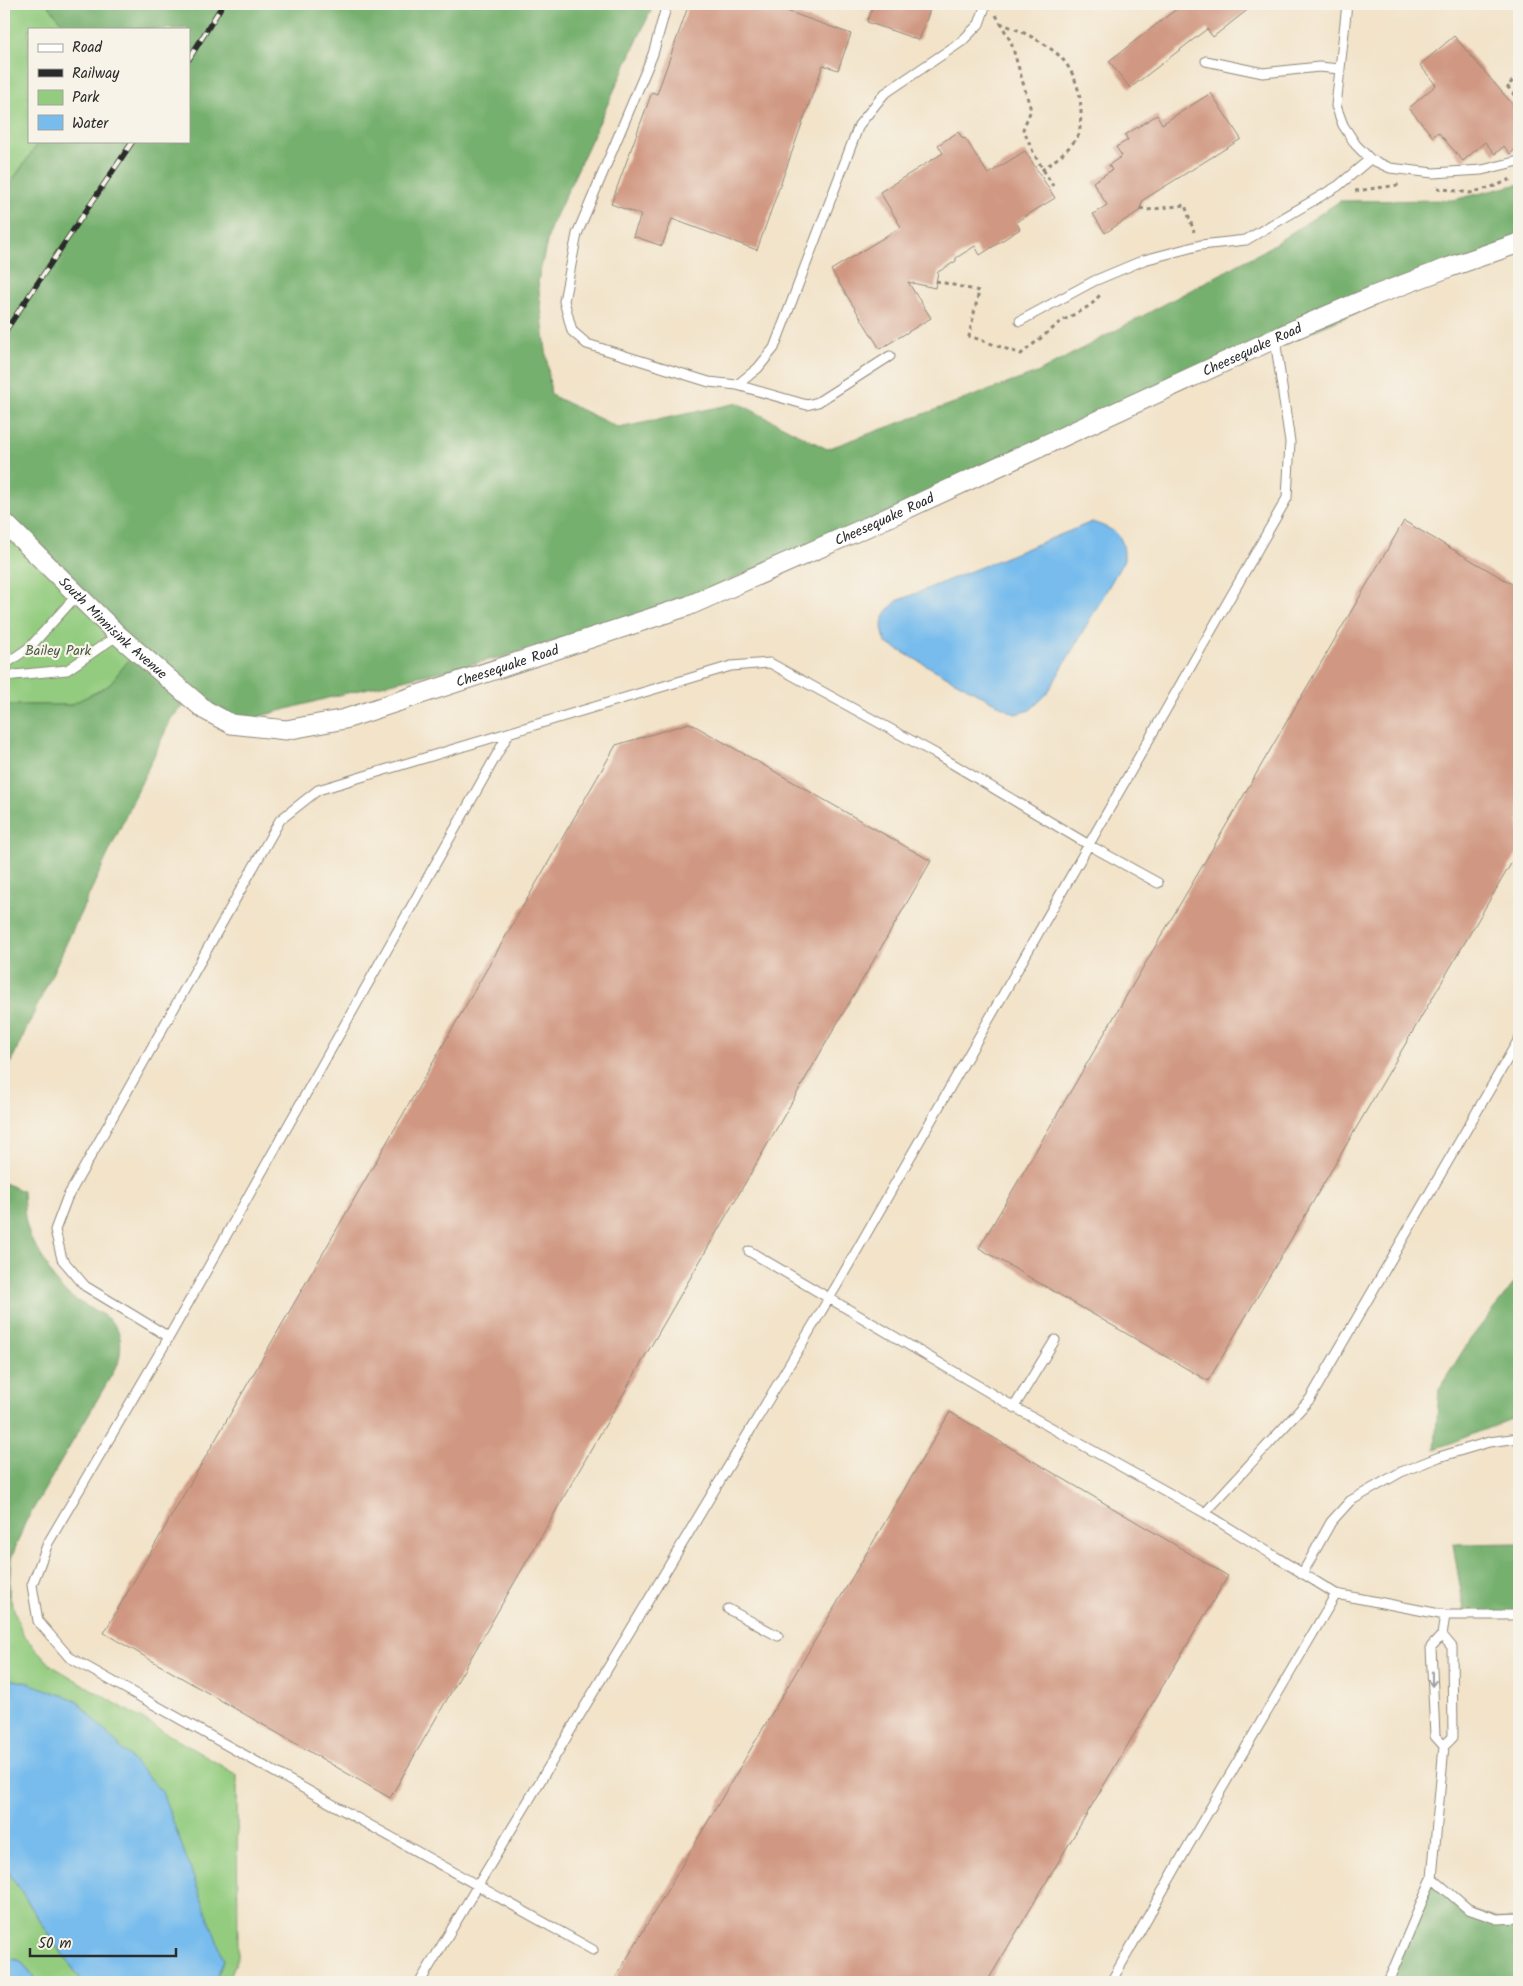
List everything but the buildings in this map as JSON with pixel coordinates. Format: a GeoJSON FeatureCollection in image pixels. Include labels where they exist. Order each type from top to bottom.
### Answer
{"type":"FeatureCollection","features":[{"type":"Feature","properties":{"kind":"street","name":"Cheesequake Road"},"geometry":{"type":"LineString","coordinates":[[231,724],[286,730],[344,719],[688,606],[876,523],[1275,339],[1373,296],[1450,266],[1519,243]]}},
{"type":"Feature","properties":{"kind":"street","name":"South Minnisink Avenue"},"geometry":{"type":"LineString","coordinates":[[4,522],[118,635],[205,710],[231,724]]}},
{"type":"Feature","properties":{"kind":"lane"},"geometry":{"type":"LineString","coordinates":[[667,4],[653,54],[577,234],[564,301],[572,331],[587,344],[709,382],[737,385],[807,405],[818,402],[890,356]]}},
{"type":"Feature","properties":{"kind":"lane"},"geometry":{"type":"LineString","coordinates":[[1347,4],[1336,106],[1343,125],[1356,145],[1370,159],[1390,168],[1434,173],[1482,170],[1519,161]]}},
{"type":"Feature","properties":{"kind":"lane"},"geometry":{"type":"LineString","coordinates":[[737,385],[758,368],[774,348],[859,125],[884,94],[960,42],[979,24],[990,7]]}},
{"type":"Feature","properties":{"kind":"lane"},"geometry":{"type":"LineString","coordinates":[[1206,61],[1263,73],[1319,68],[1340,69]]}},
{"type":"Feature","properties":{"kind":"lane"},"geometry":{"type":"LineString","coordinates":[[1020,321],[1094,281],[1144,260],[1201,245],[1246,240],[1338,186],[1370,159]]}},
{"type":"Feature","properties":{"kind":"lane"},"geometry":{"type":"LineString","coordinates":[[420,1982],[830,1299],[1286,498],[1290,442],[1275,339]]}},
{"type":"Feature","properties":{"kind":"lane"},"geometry":{"type":"LineString","coordinates":[[4,665],[30,647],[78,594]]}},
{"type":"Feature","properties":{"kind":"lane"},"geometry":{"type":"LineString","coordinates":[[4,676],[67,670],[118,635]]}},
{"type":"Feature","properties":{"kind":"lane"},"geometry":{"type":"LineString","coordinates":[[169,1337],[85,1286],[62,1260],[55,1230],[67,1198],[280,820],[318,790],[731,666],[770,663],[936,754],[1089,845],[1158,883]]}},
{"type":"Feature","properties":{"kind":"lane"},"geometry":{"type":"LineString","coordinates":[[509,733],[169,1337],[48,1543],[32,1585],[38,1621],[69,1657],[593,1950]]}},
{"type":"Feature","properties":{"kind":"lane"},"geometry":{"type":"LineString","coordinates":[[1205,1513],[1310,1399],[1519,1039]]}},
{"type":"Feature","properties":{"kind":"lane"},"geometry":{"type":"LineString","coordinates":[[749,1251],[1014,1407],[1205,1513],[1336,1594],[1445,1615],[1519,1616]]}},
{"type":"Feature","properties":{"kind":"lane"},"geometry":{"type":"LineString","coordinates":[[1014,1407],[1054,1340]]}},
{"type":"Feature","properties":{"kind":"lane"},"geometry":{"type":"LineString","coordinates":[[1302,1574],[1331,1522],[1350,1501],[1401,1472],[1439,1457],[1488,1442],[1519,1438]]}},
{"type":"Feature","properties":{"kind":"lane"},"geometry":{"type":"LineString","coordinates":[[1111,1982],[1336,1594]]}},
{"type":"Feature","properties":{"kind":"lane"},"geometry":{"type":"LineString","coordinates":[[728,1609],[778,1636]]}},
{"type":"Feature","properties":{"kind":"lane"},"geometry":{"type":"LineString","coordinates":[[1444,1746],[1435,1736],[1431,1647],[1442,1635],[1445,1615]]}},
{"type":"Feature","properties":{"kind":"lane"},"geometry":{"type":"LineString","coordinates":[[1388,1982],[1432,1878],[1444,1746],[1453,1737],[1452,1647],[1442,1635]]}},
{"type":"Feature","properties":{"kind":"lane"},"geometry":{"type":"LineString","coordinates":[[1432,1878],[1468,1909],[1497,1920],[1519,1918]]}},
{"type":"Feature","properties":{"kind":"path"},"geometry":{"type":"LineString","coordinates":[[990,7],[1011,42],[1031,110],[1023,129],[1034,154],[1053,186]]}},
{"type":"Feature","properties":{"kind":"path"},"geometry":{"type":"LineString","coordinates":[[1000,23],[1034,38],[1055,52],[1069,68],[1077,85],[1082,110],[1079,135],[1056,160],[1039,172]]}},
{"type":"Feature","properties":{"kind":"path"},"geometry":{"type":"LineString","coordinates":[[1519,76],[1507,86],[1519,101]]}},
{"type":"Feature","properties":{"kind":"path"},"geometry":{"type":"LineString","coordinates":[[1140,208],[1147,210],[1185,205],[1194,235]]}},
{"type":"Feature","properties":{"kind":"green space"},"geometry":{"type":"Polygon","coordinates":[[[4,4],[47,4],[67,28],[28,28],[28,142],[39,142],[4,192],[4,4]]]}},
{"type":"Feature","properties":{"kind":"green space"},"geometry":{"type":"Polygon","coordinates":[[[47,4],[654,4],[550,229],[538,281],[551,395],[619,428],[738,403],[827,449],[1037,373],[1265,250],[1340,201],[1453,200],[1519,184],[1519,243],[664,608],[506,656],[343,694],[231,724],[192,699],[172,717],[4,1077],[4,705],[70,705],[108,686],[136,651],[4,523],[4,192],[39,142],[190,142],[190,28],[67,28],[47,4]]]}},
{"type":"Feature","properties":{"kind":"green space","name":"Bailey Park"},"geometry":{"type":"Polygon","coordinates":[[[4,522],[136,651],[108,686],[70,705],[4,705],[4,522]]]}},
{"type":"Feature","properties":{"kind":"green space"},"geometry":{"type":"Polygon","coordinates":[[[4,1183],[23,1191],[29,1234],[57,1284],[71,1297],[105,1316],[119,1333],[121,1346],[118,1364],[25,1523],[11,1559],[9,1595],[4,1598],[4,1183]]]}},
{"type":"Feature","properties":{"kind":"green space"},"geometry":{"type":"Polygon","coordinates":[[[1519,1277],[1519,1416],[1435,1449],[1439,1389],[1469,1341],[1519,1277]]]}},
{"type":"Feature","properties":{"kind":"green space"},"geometry":{"type":"Polygon","coordinates":[[[1519,1543],[1519,1615],[1465,1616],[1453,1544],[1519,1543]]]}},
{"type":"Feature","properties":{"kind":"green space"},"geometry":{"type":"Polygon","coordinates":[[[9,1595],[23,1635],[52,1666],[237,1775],[238,1957],[228,1982],[215,1982],[224,1960],[28,1683],[4,1678],[4,1598],[9,1595]]]}},
{"type":"Feature","properties":{"kind":"green space"},"geometry":{"type":"Polygon","coordinates":[[[4,1865],[55,1944],[83,1982],[37,1982],[21,1961],[4,1957],[4,1865]]]}},
{"type":"Feature","properties":{"kind":"green space"},"geometry":{"type":"Polygon","coordinates":[[[1432,1878],[1468,1909],[1497,1919],[1519,1918],[1519,1982],[1388,1982],[1432,1878]]]}},
{"type":"Feature","properties":{"kind":"water"},"geometry":{"type":"Polygon","coordinates":[[[1092,522],[1117,534],[1123,544],[1124,560],[1047,694],[1030,710],[1015,714],[886,643],[882,624],[883,620],[897,601],[1092,522]]]}},
{"type":"Feature","properties":{"kind":"water"},"geometry":{"type":"Polygon","coordinates":[[[4,1678],[28,1683],[76,1700],[162,1792],[224,1960],[215,1982],[83,1982],[55,1944],[4,1865],[4,1678]]]}},
{"type":"Feature","properties":{"kind":"water"},"geometry":{"type":"Polygon","coordinates":[[[4,1957],[21,1961],[37,1982],[4,1982],[4,1957]]]}},
{"type":"Feature","properties":{"kind":"railway"},"geometry":{"type":"LineString","coordinates":[[190,57],[223,4]]}},
{"type":"Feature","properties":{"kind":"railway"},"geometry":{"type":"LineString","coordinates":[[4,333],[132,142]]}}]}
